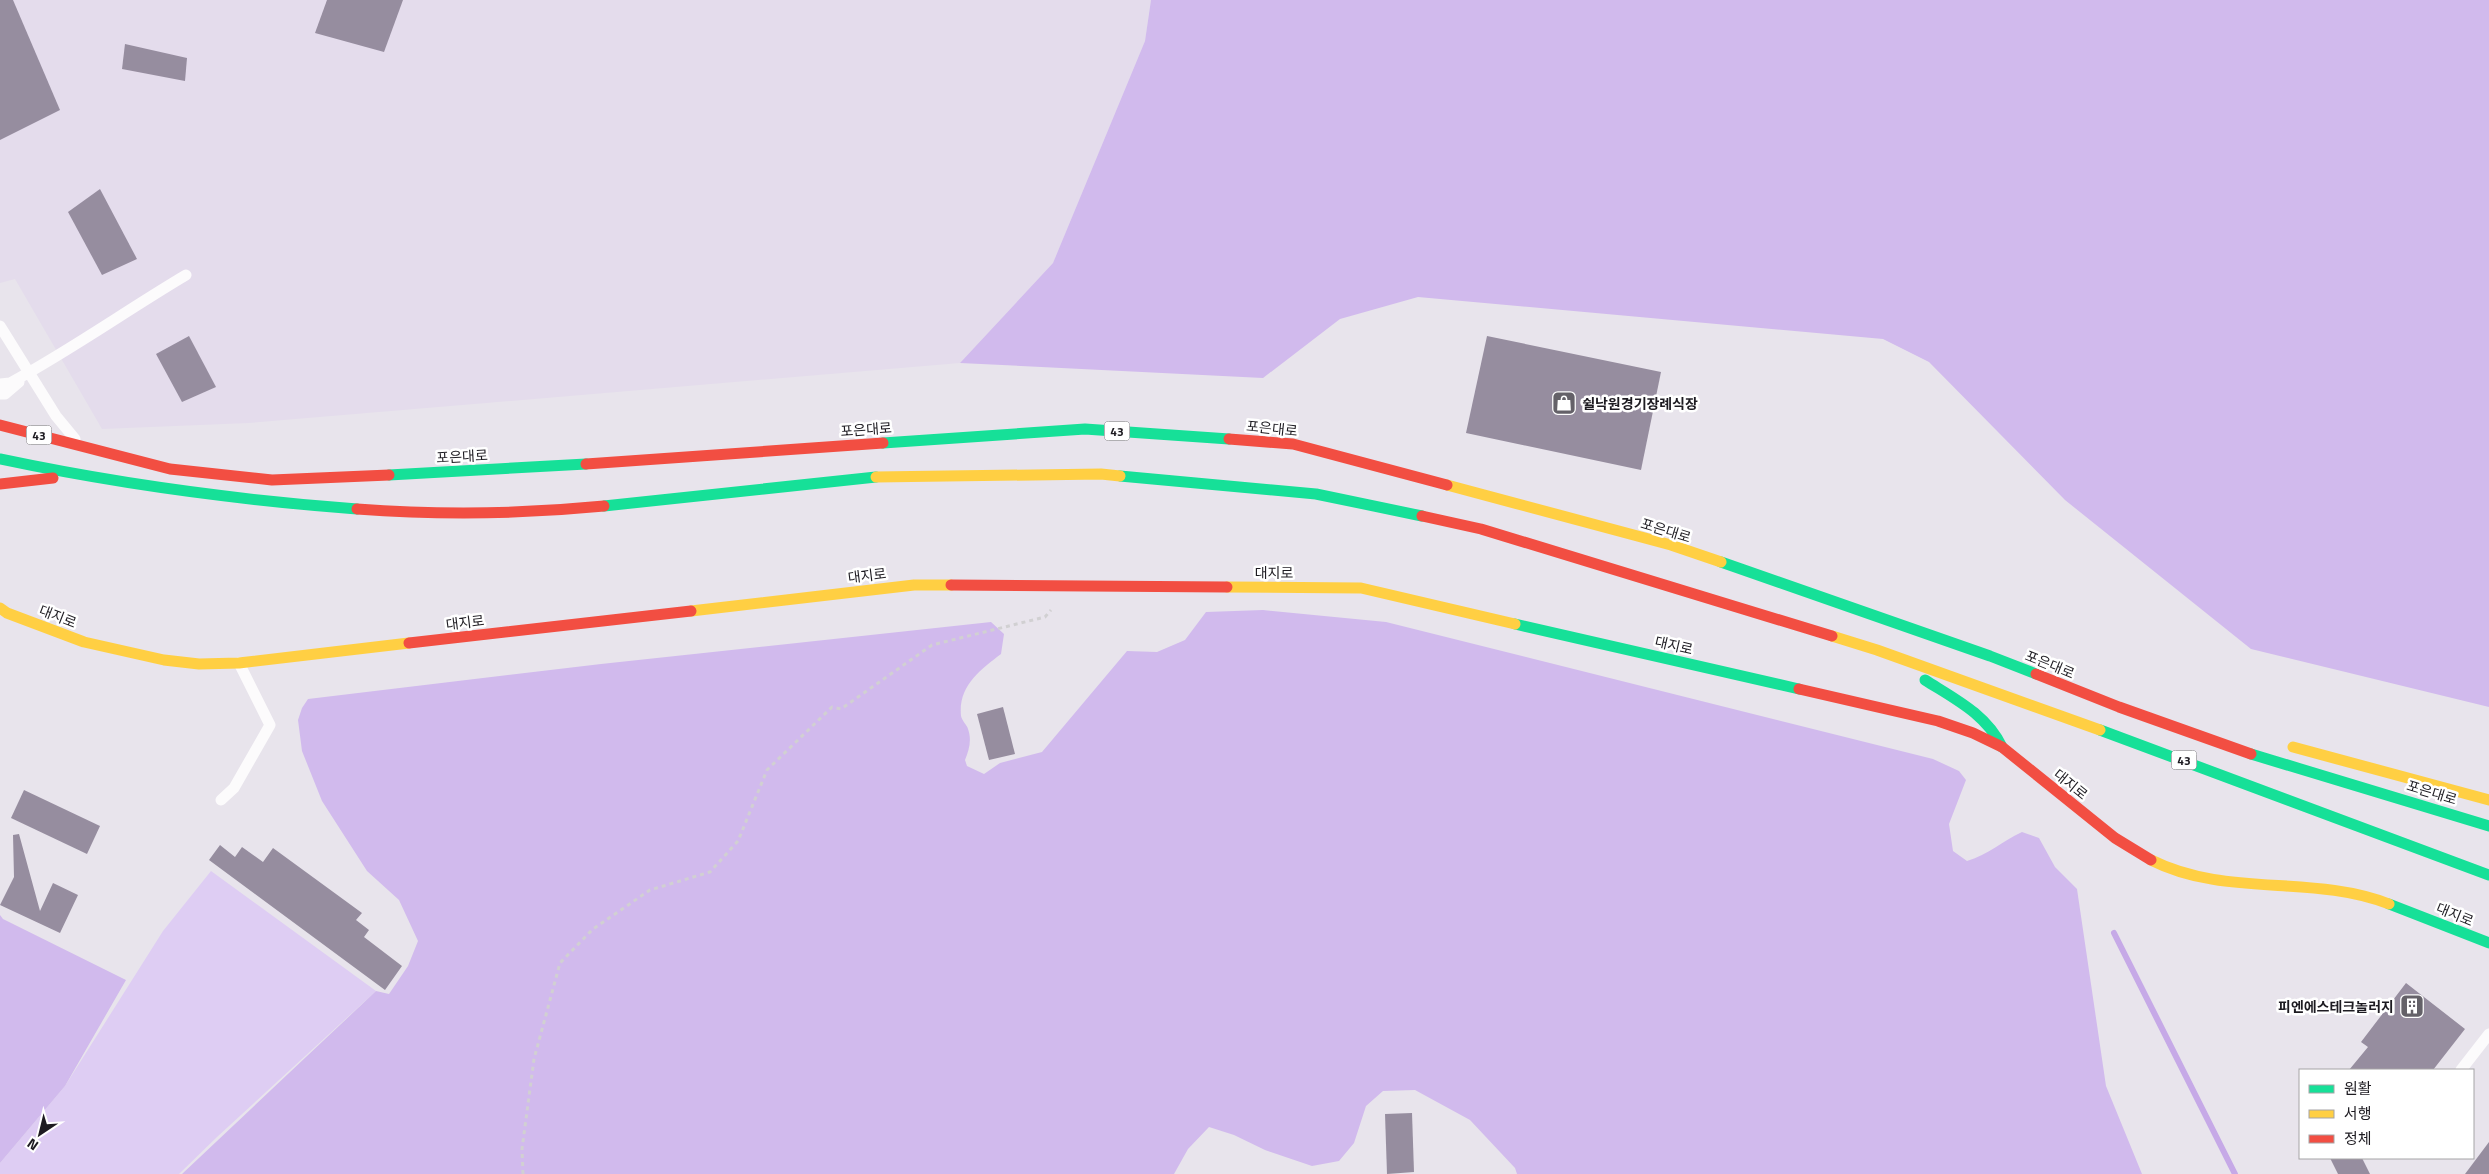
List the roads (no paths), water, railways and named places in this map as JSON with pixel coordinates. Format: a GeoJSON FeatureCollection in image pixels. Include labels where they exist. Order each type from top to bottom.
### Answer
{"type":"FeatureCollection","features":[{"type":"Feature","properties":{"kind":"main road"},"geometry":{"type":"LineString","coordinates":[[9,415],[79,444]]}},
{"type":"Feature","properties":{"kind":"main road","name":"포은대로"},"geometry":{"type":"LineString","coordinates":[[0,425],[79,444],[170,470],[272,480],[513,469],[1085,429],[1293,444],[1671,545],[1990,656],[2119,707],[2252,754],[2489,826]]}},
{"type":"Feature","properties":{"kind":"main road","name":"43"},"geometry":{"type":"LineString","coordinates":[[0,459],[76,475],[255,501],[411,513],[572,509],[888,476],[1101,474],[1316,494],[1481,529],[1877,650],[2201,766],[2489,876]]}},
{"type":"Feature","properties":{"kind":"main road"},"geometry":{"type":"LineString","coordinates":[[0,484],[76,475]]}},
{"type":"Feature","properties":{"kind":"main road","name":"대지로"},"geometry":{"type":"LineString","coordinates":[[3,614],[84,642],[164,660],[199,664],[239,663],[914,585],[1361,588],[1938,721],[1973,733],[2002,747],[2115,838],[2140,855],[2169,869],[2200,878],[2230,883],[2331,890],[2371,897],[2489,943]]}},
{"type":"Feature","properties":{"kind":"main road"},"geometry":{"type":"LineString","coordinates":[[1877,650],[1976,712],[1997,733],[2002,747]]}},
{"type":"Feature","properties":{"kind":"main road"},"geometry":{"type":"LineString","coordinates":[[2119,707],[2207,726]]}},
{"type":"Feature","properties":{"kind":"main road"},"geometry":{"type":"LineString","coordinates":[[2284,745],[2447,787],[2489,800]]}},
{"type":"Feature","properties":{"kind":"lane"},"geometry":{"type":"LineString","coordinates":[[0,384],[10,383],[29,373],[186,275]]}},
{"type":"Feature","properties":{"kind":"lane"},"geometry":{"type":"LineString","coordinates":[[0,326],[56,416],[79,444]]}},
{"type":"Feature","properties":{"kind":"lane"},"geometry":{"type":"LineString","coordinates":[[0,394],[4,394],[29,373]]}},
{"type":"Feature","properties":{"kind":"lane"},"geometry":{"type":"LineString","coordinates":[[220,800],[234,788],[270,725],[239,663]]}},
{"type":"Feature","properties":{"kind":"lane"},"geometry":{"type":"LineString","coordinates":[[2462,1069],[2489,1034]]}},
{"type":"Feature","properties":{"kind":"waterway"},"geometry":{"type":"LineString","coordinates":[[2114,933],[2235,1174]]}},
{"type":"Feature","properties":{"kind":"place","name":"쉴낙원경기장례식장"},"geometry":{"type":"Point","coordinates":[1564,403]}},
{"type":"Feature","properties":{"kind":"place","name":"피엔에스테크놀러지"},"geometry":{"type":"Point","coordinates":[2412,1006]}}]}
